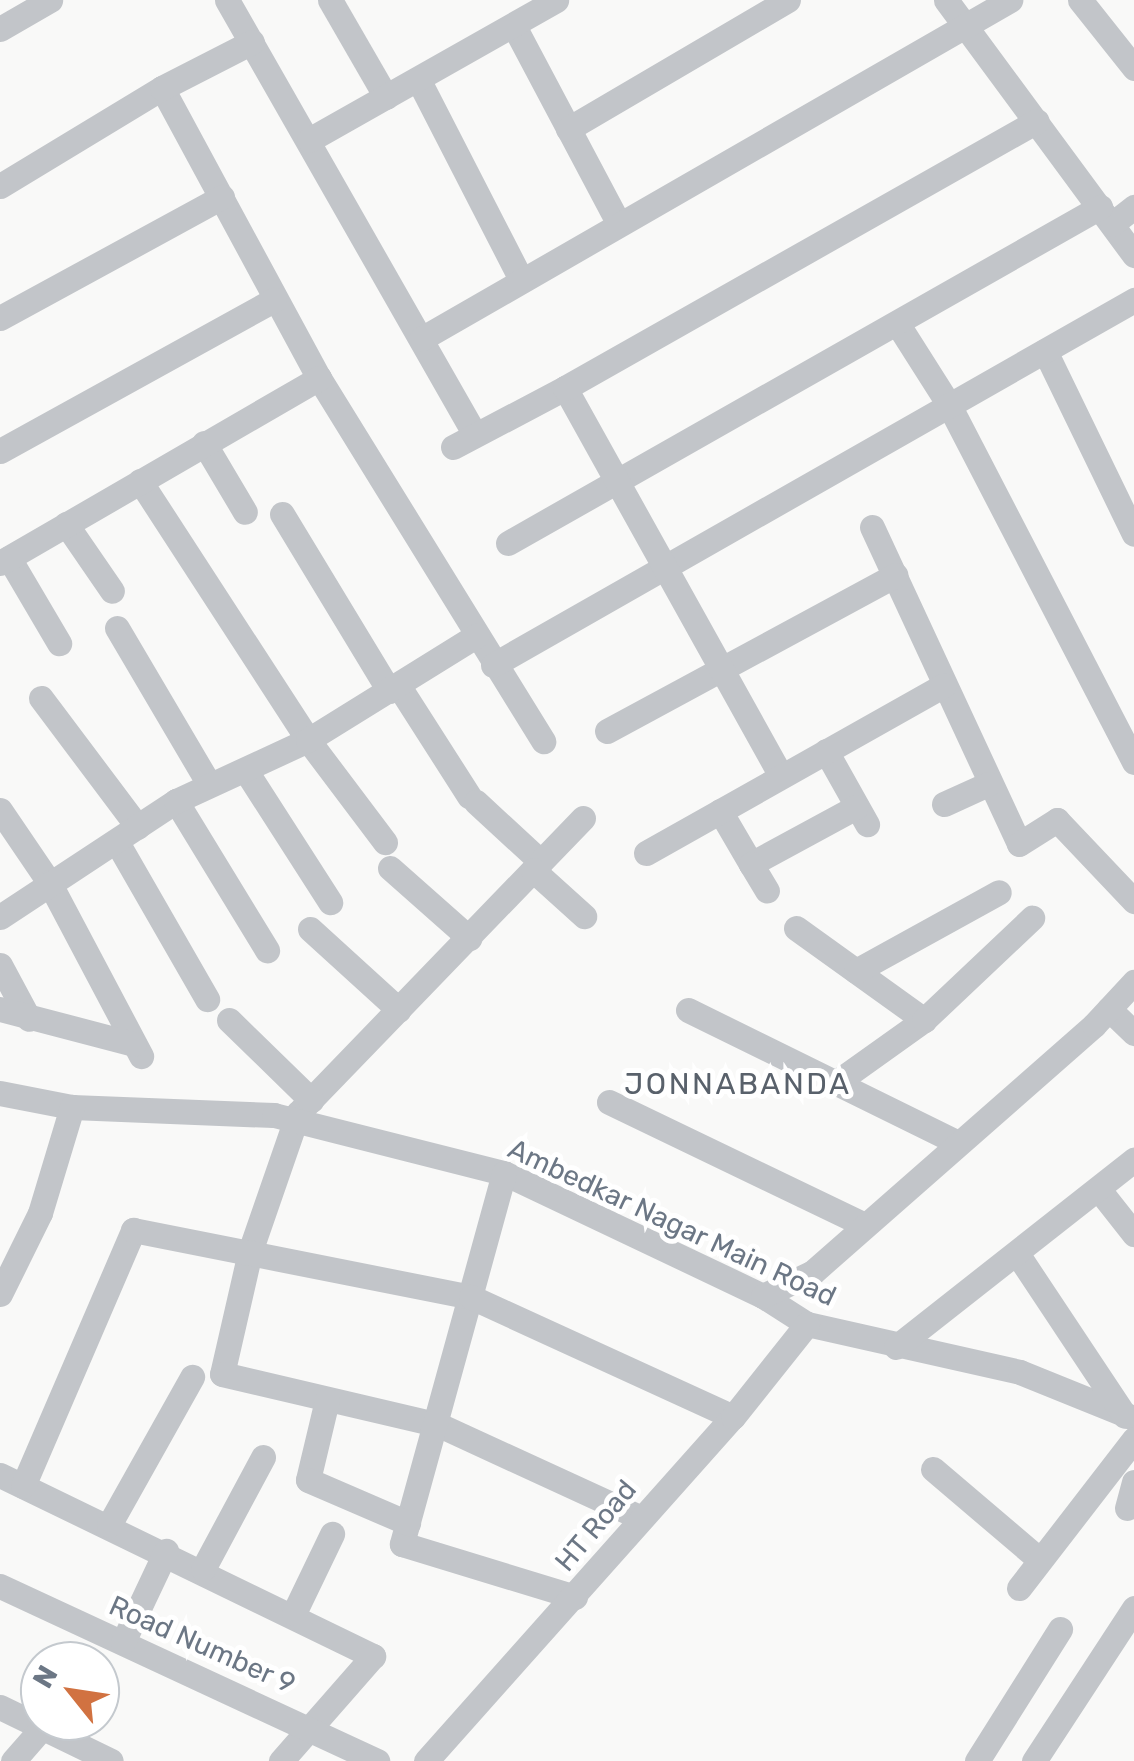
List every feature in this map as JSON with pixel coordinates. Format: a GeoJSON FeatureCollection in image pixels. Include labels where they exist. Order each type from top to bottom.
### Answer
{"type":"FeatureCollection","features":[{"type":"Feature","properties":{"kind":"street"},"geometry":{"type":"LineString","coordinates":[[227,0],[421,339],[464,441],[1038,121]]}},
{"type":"Feature","properties":{"kind":"street"},"geometry":{"type":"LineString","coordinates":[[330,0],[386,97]]}},
{"type":"Feature","properties":{"kind":"street"},"geometry":{"type":"LineString","coordinates":[[308,140],[556,0]]}},
{"type":"Feature","properties":{"kind":"street"},"geometry":{"type":"LineString","coordinates":[[568,129],[788,0]]}},
{"type":"Feature","properties":{"kind":"street"},"geometry":{"type":"LineString","coordinates":[[946,0],[969,26],[1134,255]]}},
{"type":"Feature","properties":{"kind":"street"},"geometry":{"type":"LineString","coordinates":[[421,339],[1010,0]]}},
{"type":"Feature","properties":{"kind":"street"},"geometry":{"type":"LineString","coordinates":[[1080,0],[1134,68]]}},
{"type":"Feature","properties":{"kind":"street"},"geometry":{"type":"LineString","coordinates":[[0,29],[37,3]]}},
{"type":"Feature","properties":{"kind":"street"},"geometry":{"type":"LineString","coordinates":[[514,26],[619,224]]}},
{"type":"Feature","properties":{"kind":"street"},"geometry":{"type":"LineString","coordinates":[[0,186],[162,88],[252,42]]}},
{"type":"Feature","properties":{"kind":"street"},"geometry":{"type":"LineString","coordinates":[[418,79],[521,279]]}},
{"type":"Feature","properties":{"kind":"street"},"geometry":{"type":"LineString","coordinates":[[162,88],[319,378],[543,741]]}},
{"type":"Feature","properties":{"kind":"street"},"geometry":{"type":"LineString","coordinates":[[0,318],[222,197]]}},
{"type":"Feature","properties":{"kind":"street"},"geometry":{"type":"LineString","coordinates":[[508,543],[898,323],[1106,216],[1134,207]]}},
{"type":"Feature","properties":{"kind":"street"},"geometry":{"type":"LineString","coordinates":[[0,451],[274,300]]}},
{"type":"Feature","properties":{"kind":"street"},"geometry":{"type":"LineString","coordinates":[[494,665],[1134,300]]}},
{"type":"Feature","properties":{"kind":"street"},"geometry":{"type":"LineString","coordinates":[[898,323],[949,405],[1134,762]]}},
{"type":"Feature","properties":{"kind":"street"},"geometry":{"type":"LineString","coordinates":[[1045,351],[1134,534]]}},
{"type":"Feature","properties":{"kind":"street"},"geometry":{"type":"LineString","coordinates":[[59,643],[4,560],[319,378]]}},
{"type":"Feature","properties":{"kind":"street"},"geometry":{"type":"LineString","coordinates":[[565,388],[665,567],[726,666],[781,776]]}},
{"type":"Feature","properties":{"kind":"street"},"geometry":{"type":"LineString","coordinates":[[204,443],[245,512]]}},
{"type":"Feature","properties":{"kind":"street"},"geometry":{"type":"LineString","coordinates":[[140,480],[308,740],[388,855],[470,938]]}},
{"type":"Feature","properties":{"kind":"street"},"geometry":{"type":"LineString","coordinates":[[282,514],[394,688],[472,799],[584,916]]}},
{"type":"Feature","properties":{"kind":"street"},"geometry":{"type":"LineString","coordinates":[[66,524],[112,591]]}},
{"type":"Feature","properties":{"kind":"street"},"geometry":{"type":"LineString","coordinates":[[872,527],[1019,844],[1056,820],[1134,902]]}},
{"type":"Feature","properties":{"kind":"street"},"geometry":{"type":"LineString","coordinates":[[607,731],[894,575]]}},
{"type":"Feature","properties":{"kind":"street"},"geometry":{"type":"LineString","coordinates":[[117,628],[209,784]]}},
{"type":"Feature","properties":{"kind":"street"},"geometry":{"type":"LineString","coordinates":[[0,917],[176,802],[308,740],[476,636]]}},
{"type":"Feature","properties":{"kind":"street"},"geometry":{"type":"LineString","coordinates":[[646,853],[944,685]]}},
{"type":"Feature","properties":{"kind":"street"},"geometry":{"type":"LineString","coordinates":[[41,698],[128,836],[207,999]]}},
{"type":"Feature","properties":{"kind":"street"},"geometry":{"type":"LineString","coordinates":[[752,864],[862,816],[826,751]]}},
{"type":"Feature","properties":{"kind":"street"},"geometry":{"type":"LineString","coordinates":[[246,771],[330,902]]}},
{"type":"Feature","properties":{"kind":"street"},"geometry":{"type":"LineString","coordinates":[[944,804],[988,784]]}},
{"type":"Feature","properties":{"kind":"street"},"geometry":{"type":"LineString","coordinates":[[176,802],[267,950]]}},
{"type":"Feature","properties":{"kind":"street"},"geometry":{"type":"LineString","coordinates":[[720,810],[767,891]]}},
{"type":"Feature","properties":{"kind":"street"},"geometry":{"type":"LineString","coordinates":[[583,818],[303,1109],[250,1252],[222,1374],[439,1424],[640,1517]]}},
{"type":"Feature","properties":{"kind":"street"},"geometry":{"type":"LineString","coordinates":[[0,1009],[137,1050],[49,882],[4,826]]}},
{"type":"Feature","properties":{"kind":"street"},"geometry":{"type":"LineString","coordinates":[[856,971],[999,892]]}},
{"type":"Feature","properties":{"kind":"street"},"geometry":{"type":"LineString","coordinates":[[836,1082],[924,1020],[1032,918]]}},
{"type":"Feature","properties":{"kind":"street"},"geometry":{"type":"LineString","coordinates":[[796,928],[924,1020]]}},
{"type":"Feature","properties":{"kind":"street"},"geometry":{"type":"LineString","coordinates":[[310,929],[399,1010]]}},
{"type":"Feature","properties":{"kind":"street"},"geometry":{"type":"LineString","coordinates":[[0,965],[28,1018]]}},
{"type":"Feature","properties":{"kind":"street"},"geometry":{"type":"LineString","coordinates":[[763,1296],[814,1272],[862,1224],[1109,1009],[1134,982]]}},
{"type":"Feature","properties":{"kind":"street"},"geometry":{"type":"LineString","coordinates":[[1109,1009],[1134,1033]]}},
{"type":"Feature","properties":{"kind":"street"},"geometry":{"type":"LineString","coordinates":[[688,1010],[958,1143]]}},
{"type":"Feature","properties":{"kind":"street"},"geometry":{"type":"LineString","coordinates":[[229,1020],[303,1109]]}},
{"type":"Feature","properties":{"kind":"street","name":"Ambedkar Nagar Main Road"},"geometry":{"type":"LineString","coordinates":[[0,1093],[72,1107],[303,1109],[504,1173],[763,1296],[807,1324],[1020,1372],[1131,1424]]}},
{"type":"Feature","properties":{"kind":"street"},"geometry":{"type":"LineString","coordinates":[[609,1102],[862,1224]]}},
{"type":"Feature","properties":{"kind":"street"},"geometry":{"type":"LineString","coordinates":[[0,1294],[40,1213],[72,1107]]}},
{"type":"Feature","properties":{"kind":"street"},"geometry":{"type":"LineString","coordinates":[[896,1346],[1100,1192],[1134,1160]]}},
{"type":"Feature","properties":{"kind":"street"},"geometry":{"type":"LineString","coordinates":[[504,1173],[439,1424],[402,1544],[576,1597]]}},
{"type":"Feature","properties":{"kind":"street"},"geometry":{"type":"LineString","coordinates":[[1100,1192],[1134,1234]]}},
{"type":"Feature","properties":{"kind":"street"},"geometry":{"type":"LineString","coordinates":[[281,1761],[373,1656],[203,1569],[11,1481],[133,1230],[471,1297],[733,1417]]}},
{"type":"Feature","properties":{"kind":"street"},"geometry":{"type":"LineString","coordinates":[[1018,1255],[1131,1424],[1019,1588]]}},
{"type":"Feature","properties":{"kind":"street","name":"HT Road"},"geometry":{"type":"LineString","coordinates":[[426,1761],[733,1417],[807,1324]]}},
{"type":"Feature","properties":{"kind":"street"},"geometry":{"type":"LineString","coordinates":[[109,1526],[192,1377]]}},
{"type":"Feature","properties":{"kind":"street"},"geometry":{"type":"LineString","coordinates":[[327,1400],[308,1480],[408,1523]]}},
{"type":"Feature","properties":{"kind":"street"},"geometry":{"type":"LineString","coordinates":[[203,1569],[263,1457]]}},
{"type":"Feature","properties":{"kind":"street"},"geometry":{"type":"LineString","coordinates":[[934,1469],[1040,1560]]}},
{"type":"Feature","properties":{"kind":"street"},"geometry":{"type":"LineString","coordinates":[[1127,1508],[1134,1482]]}},
{"type":"Feature","properties":{"kind":"street"},"geometry":{"type":"LineString","coordinates":[[294,1613],[332,1534]]}},
{"type":"Feature","properties":{"kind":"street"},"geometry":{"type":"LineString","coordinates":[[123,1642],[166,1552]]}},
{"type":"Feature","properties":{"kind":"street","name":"Road Number 9"},"geometry":{"type":"LineString","coordinates":[[0,1586],[377,1761]]}},
{"type":"Feature","properties":{"kind":"street"},"geometry":{"type":"LineString","coordinates":[[1034,1761],[1134,1608]]}},
{"type":"Feature","properties":{"kind":"street"},"geometry":{"type":"LineString","coordinates":[[977,1761],[1060,1629]]}},
{"type":"Feature","properties":{"kind":"street"},"geometry":{"type":"LineString","coordinates":[[13,1761],[30,1741]]}},
{"type":"Feature","properties":{"kind":"street"},"geometry":{"type":"LineString","coordinates":[[66,1741],[112,1761]]}},
{"type":"Feature","properties":{"kind":"district","name":"JONNABANDA"},"geometry":{"type":"Point","coordinates":[738,1084]}}]}
